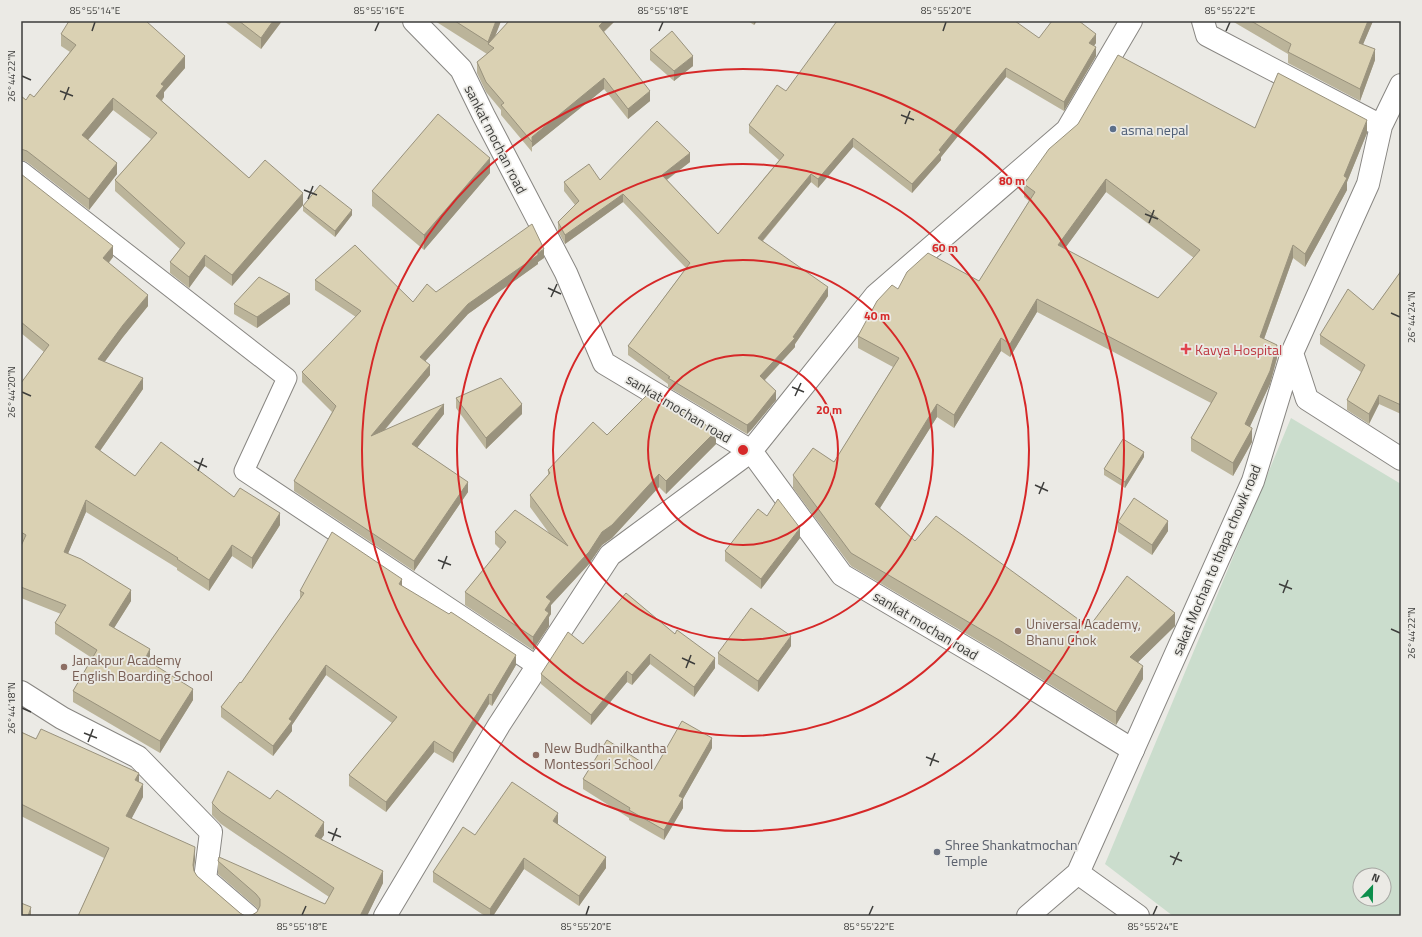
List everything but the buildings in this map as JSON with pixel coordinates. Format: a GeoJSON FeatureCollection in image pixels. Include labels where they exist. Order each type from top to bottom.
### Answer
{"type":"FeatureCollection","features":[{"type":"Feature","properties":{"kind":"street","name":"sankat mochan road"},"geometry":{"type":"LineString","coordinates":[[414,21],[461,69],[566,273],[604,362],[751,451],[842,575],[993,664],[1133,750]]}},
{"type":"Feature","properties":{"kind":"street"},"geometry":{"type":"LineString","coordinates":[[385,916],[499,725],[610,555],[751,451],[876,295],[1067,130],[1131,21]]}},
{"type":"Feature","properties":{"kind":"street"},"geometry":{"type":"LineString","coordinates":[[1203,21],[1207,35],[1381,126]]}},
{"type":"Feature","properties":{"kind":"street","name":"sakat Mochan to thapa chowk road"},"geometry":{"type":"LineString","coordinates":[[1078,873],[1253,481],[1292,353],[1368,184],[1381,126],[1401,85]]}},
{"type":"Feature","properties":{"kind":"street"},"geometry":{"type":"LineString","coordinates":[[1292,353],[1307,399],[1401,458]]}},
{"type":"Feature","properties":{"kind":"street"},"geometry":{"type":"LineString","coordinates":[[21,692],[62,718],[138,757],[211,832],[205,878],[248,916]]}},
{"type":"Feature","properties":{"kind":"street"},"geometry":{"type":"LineString","coordinates":[[1028,916],[1078,873],[1138,916]]}},
{"type":"Feature","properties":{"kind":"lane"},"geometry":{"type":"LineString","coordinates":[[21,171],[287,378],[244,472],[537,666]]}},
{"type":"Feature","properties":{"kind":"green space"},"geometry":{"type":"Polygon","coordinates":[[[1291,418],[1401,484],[1401,916],[1173,916],[1105,864],[1291,418]]]}},
{"type":"Feature","properties":{"kind":"place","name":"asma nepal"},"geometry":{"type":"Point","coordinates":[1113,129]}},
{"type":"Feature","properties":{"kind":"place","name":"Kavya Hospital"},"geometry":{"type":"Point","coordinates":[1186,349]}},
{"type":"Feature","properties":{"kind":"place","name":"Universal Academy, Bhanu Chok"},"geometry":{"type":"Point","coordinates":[1018,631]}},
{"type":"Feature","properties":{"kind":"place","name":"Janakpur Academy English Boarding School"},"geometry":{"type":"Point","coordinates":[64,667]}},
{"type":"Feature","properties":{"kind":"place","name":"New Budhanilkantha Montessori School"},"geometry":{"type":"Point","coordinates":[536,755]}},
{"type":"Feature","properties":{"kind":"place","name":"Shree Shankatmochan Temple"},"geometry":{"type":"Point","coordinates":[937,852]}}]}
